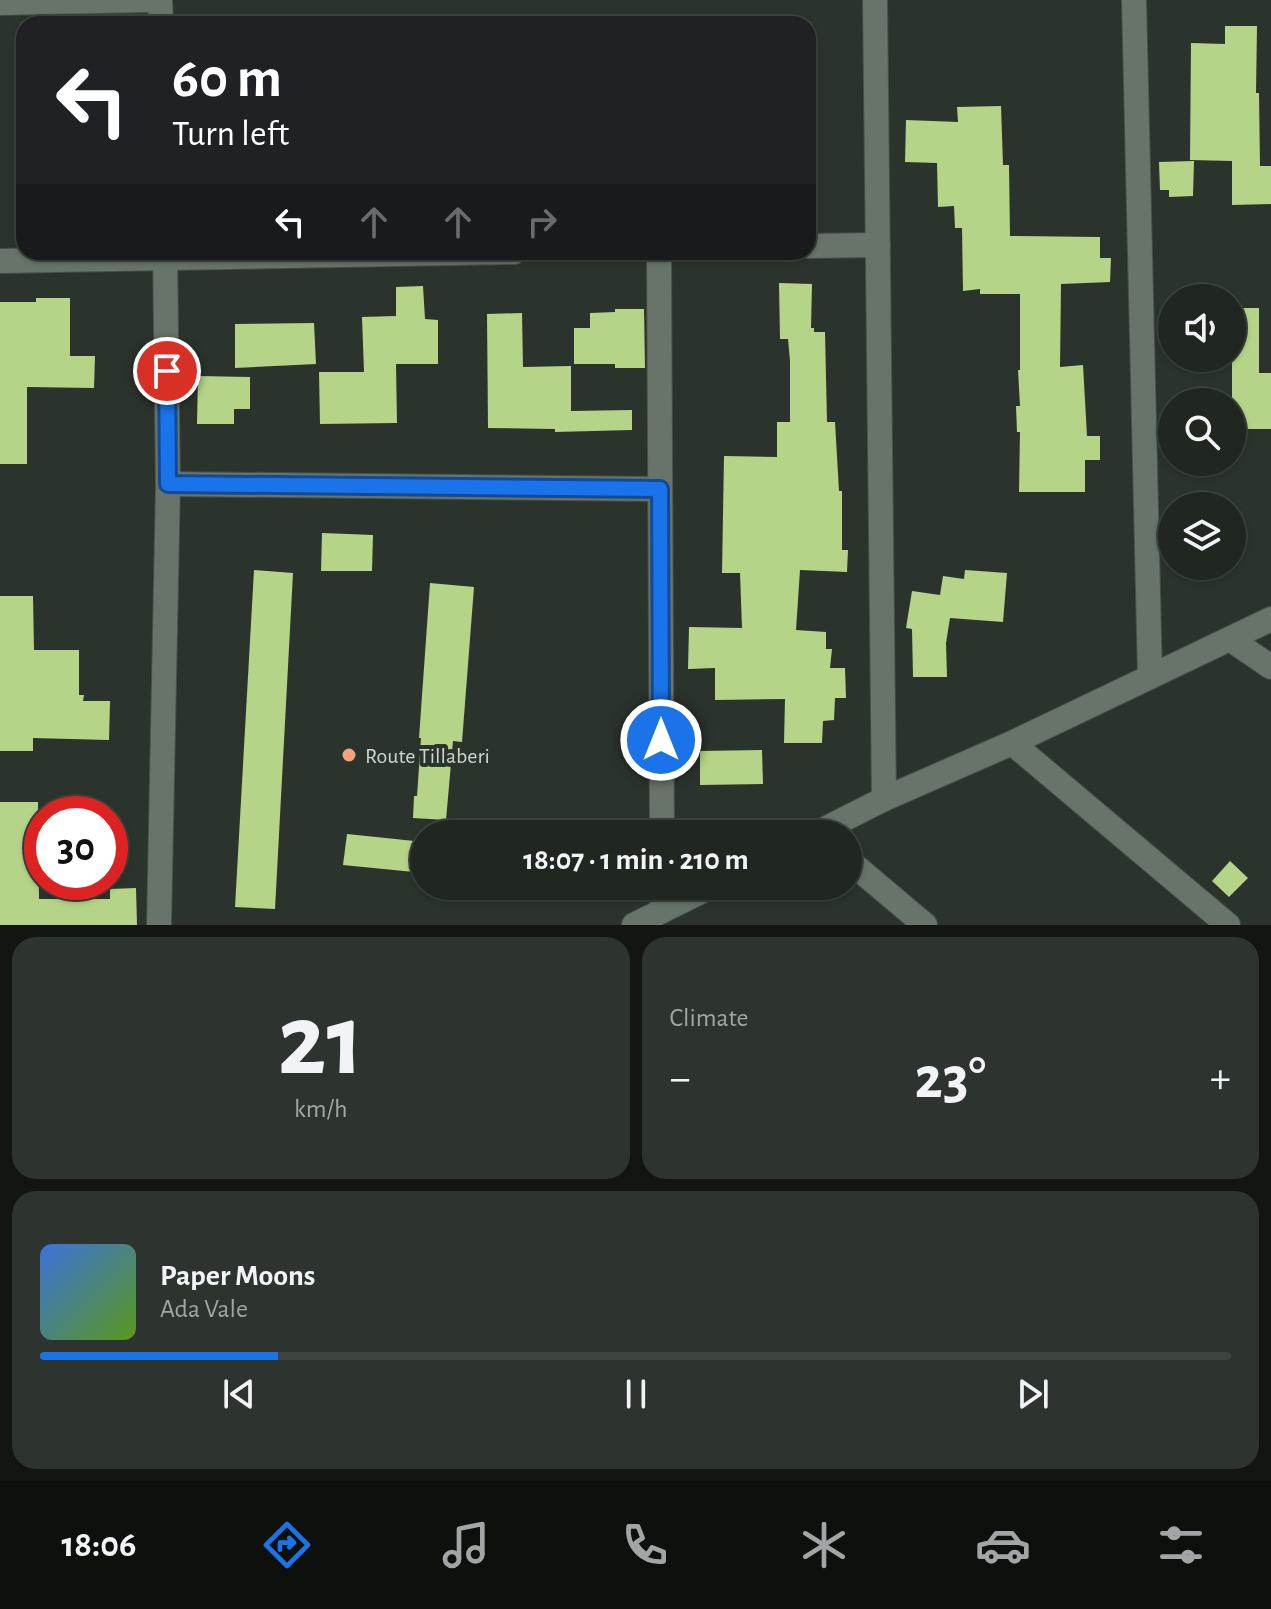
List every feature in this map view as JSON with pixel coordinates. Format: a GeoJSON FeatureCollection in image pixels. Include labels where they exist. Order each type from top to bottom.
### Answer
{"type":"FeatureCollection","features":[{"type":"Feature","properties":{"kind":"street"},"geometry":{"type":"LineString","coordinates":[[0,3],[150,0]]}},
{"type":"Feature","properties":{"kind":"street"},"geometry":{"type":"LineString","coordinates":[[875,0],[884,799]]}},
{"type":"Feature","properties":{"kind":"street"},"geometry":{"type":"LineString","coordinates":[[1134,0],[1150,677]]}},
{"type":"Feature","properties":{"kind":"street"},"geometry":{"type":"LineString","coordinates":[[816,246],[878,245]]}},
{"type":"Feature","properties":{"kind":"street"},"geometry":{"type":"LineString","coordinates":[[0,261],[28,260]]}},
{"type":"Feature","properties":{"kind":"street"},"geometry":{"type":"LineString","coordinates":[[159,925],[168,484],[165,260]]}},
{"type":"Feature","properties":{"kind":"street"},"geometry":{"type":"LineString","coordinates":[[659,260],[662,820]]}},
{"type":"Feature","properties":{"kind":"street"},"geometry":{"type":"LineString","coordinates":[[168,484],[660,489]]}},
{"type":"Feature","properties":{"kind":"street"},"geometry":{"type":"LineString","coordinates":[[843,820],[1271,619]]}},
{"type":"Feature","properties":{"kind":"street"},"geometry":{"type":"LineString","coordinates":[[1230,639],[1271,667]]}},
{"type":"Feature","properties":{"kind":"street"},"geometry":{"type":"LineString","coordinates":[[1012,743],[1228,925]]}},
{"type":"Feature","properties":{"kind":"street"},"geometry":{"type":"LineString","coordinates":[[862,872],[925,925]]}},
{"type":"Feature","properties":{"kind":"street"},"geometry":{"type":"LineString","coordinates":[[662,900],[662,911]]}},
{"type":"Feature","properties":{"kind":"street"},"geometry":{"type":"LineString","coordinates":[[634,925],[684,900]]}},
{"type":"Feature","properties":{"kind":"building"},"geometry":{"type":"Polygon","coordinates":[[[1225,26],[1257,26],[1256,93],[1259,93],[1260,166],[1271,166],[1271,204],[1232,205],[1232,161],[1190,160],[1191,43],[1225,44],[1225,26]]]}},
{"type":"Feature","properties":{"kind":"building"},"geometry":{"type":"Polygon","coordinates":[[[1001,106],[1003,165],[1009,165],[1010,236],[1100,237],[1100,258],[1111,258],[1110,282],[1061,284],[1060,367],[1083,365],[1087,436],[1100,436],[1100,460],[1085,460],[1085,492],[1019,492],[1020,432],[1017,432],[1016,406],[1020,406],[1020,294],[980,294],[980,289],[963,291],[962,228],[955,228],[954,206],[938,207],[937,163],[905,162],[906,120],[958,122],[957,107],[1001,106]]]}},
{"type":"Feature","properties":{"kind":"building"},"geometry":{"type":"Polygon","coordinates":[[[1194,161],[1193,196],[1169,197],[1169,190],[1160,190],[1159,162],[1194,161]]]}},
{"type":"Feature","properties":{"kind":"building"},"geometry":{"type":"Polygon","coordinates":[[[779,283],[812,284],[811,328],[814,332],[825,332],[827,422],[835,422],[839,491],[842,491],[842,550],[848,550],[847,572],[800,570],[796,630],[826,632],[826,649],[832,649],[830,668],[845,668],[846,698],[835,698],[834,720],[823,721],[822,743],[784,743],[785,699],[715,700],[715,668],[688,669],[689,627],[742,628],[740,573],[722,573],[724,456],[777,457],[777,422],[790,422],[790,361],[788,339],[780,339],[779,283]]]}},
{"type":"Feature","properties":{"kind":"building"},"geometry":{"type":"Polygon","coordinates":[[[423,286],[425,319],[438,320],[438,364],[396,364],[397,423],[320,424],[319,372],[364,372],[362,317],[396,316],[396,287],[423,286]]]}},
{"type":"Feature","properties":{"kind":"building"},"geometry":{"type":"Polygon","coordinates":[[[36,298],[70,298],[70,356],[95,356],[94,388],[27,387],[27,464],[0,464],[0,302],[36,302],[36,298]]]}},
{"type":"Feature","properties":{"kind":"building"},"geometry":{"type":"Polygon","coordinates":[[[1246,308],[1259,308],[1259,373],[1271,373],[1271,429],[1246,429],[1246,388],[1232,388],[1232,372],[1246,372],[1246,308]]]}},
{"type":"Feature","properties":{"kind":"building"},"geometry":{"type":"Polygon","coordinates":[[[615,309],[644,309],[645,368],[574,364],[574,328],[590,328],[590,313],[615,312],[615,309]]]}},
{"type":"Feature","properties":{"kind":"building"},"geometry":{"type":"Polygon","coordinates":[[[522,313],[523,367],[571,366],[571,411],[632,410],[632,430],[555,432],[555,429],[488,428],[487,314],[522,313]]]}},
{"type":"Feature","properties":{"kind":"building"},"geometry":{"type":"Polygon","coordinates":[[[314,323],[316,364],[235,368],[235,324],[314,323]]]}},
{"type":"Feature","properties":{"kind":"building"},"geometry":{"type":"Polygon","coordinates":[[[198,376],[250,377],[250,409],[234,409],[234,424],[197,424],[198,376]]]}},
{"type":"Feature","properties":{"kind":"building"},"geometry":{"type":"Polygon","coordinates":[[[322,533],[373,535],[372,571],[321,571],[322,533]]]}},
{"type":"Feature","properties":{"kind":"building"},"geometry":{"type":"Polygon","coordinates":[[[254,570],[293,573],[275,909],[235,907],[254,570]]]}},
{"type":"Feature","properties":{"kind":"building"},"geometry":{"type":"Polygon","coordinates":[[[965,570],[1007,573],[1003,622],[950,618],[946,643],[947,677],[913,677],[912,629],[906,628],[912,591],[940,595],[943,576],[964,579],[965,570]]]}},
{"type":"Feature","properties":{"kind":"building"},"geometry":{"type":"Polygon","coordinates":[[[430,583],[474,587],[462,742],[453,741],[446,820],[413,818],[430,583]]]}},
{"type":"Feature","properties":{"kind":"building"},"geometry":{"type":"Polygon","coordinates":[[[0,596],[33,596],[34,650],[79,650],[79,695],[84,695],[83,701],[110,701],[109,740],[33,738],[33,751],[0,751],[0,596]]]}},
{"type":"Feature","properties":{"kind":"building"},"geometry":{"type":"Polygon","coordinates":[[[762,750],[763,784],[700,785],[700,751],[762,750]]]}},
{"type":"Feature","properties":{"kind":"building"},"geometry":{"type":"Polygon","coordinates":[[[0,802],[24,802],[24,900],[128,900],[128,888],[136,888],[137,925],[0,925],[0,802]]]}},
{"type":"Feature","properties":{"kind":"building"},"geometry":{"type":"Polygon","coordinates":[[[347,834],[410,841],[410,872],[343,865],[347,834]]]}},
{"type":"Feature","properties":{"kind":"building"},"geometry":{"type":"Polygon","coordinates":[[[1230,861],[1248,878],[1229,897],[1212,881],[1230,861]]]}},
{"type":"Feature","properties":{"kind":"place","name":"Route Tillaberi"},"geometry":{"type":"Point","coordinates":[349,755]}},
{"type":"Feature","properties":{"kind":"route"},"geometry":{"type":"LineString","coordinates":[[167,371],[168,484],[660,489],[661,740]]}}]}
